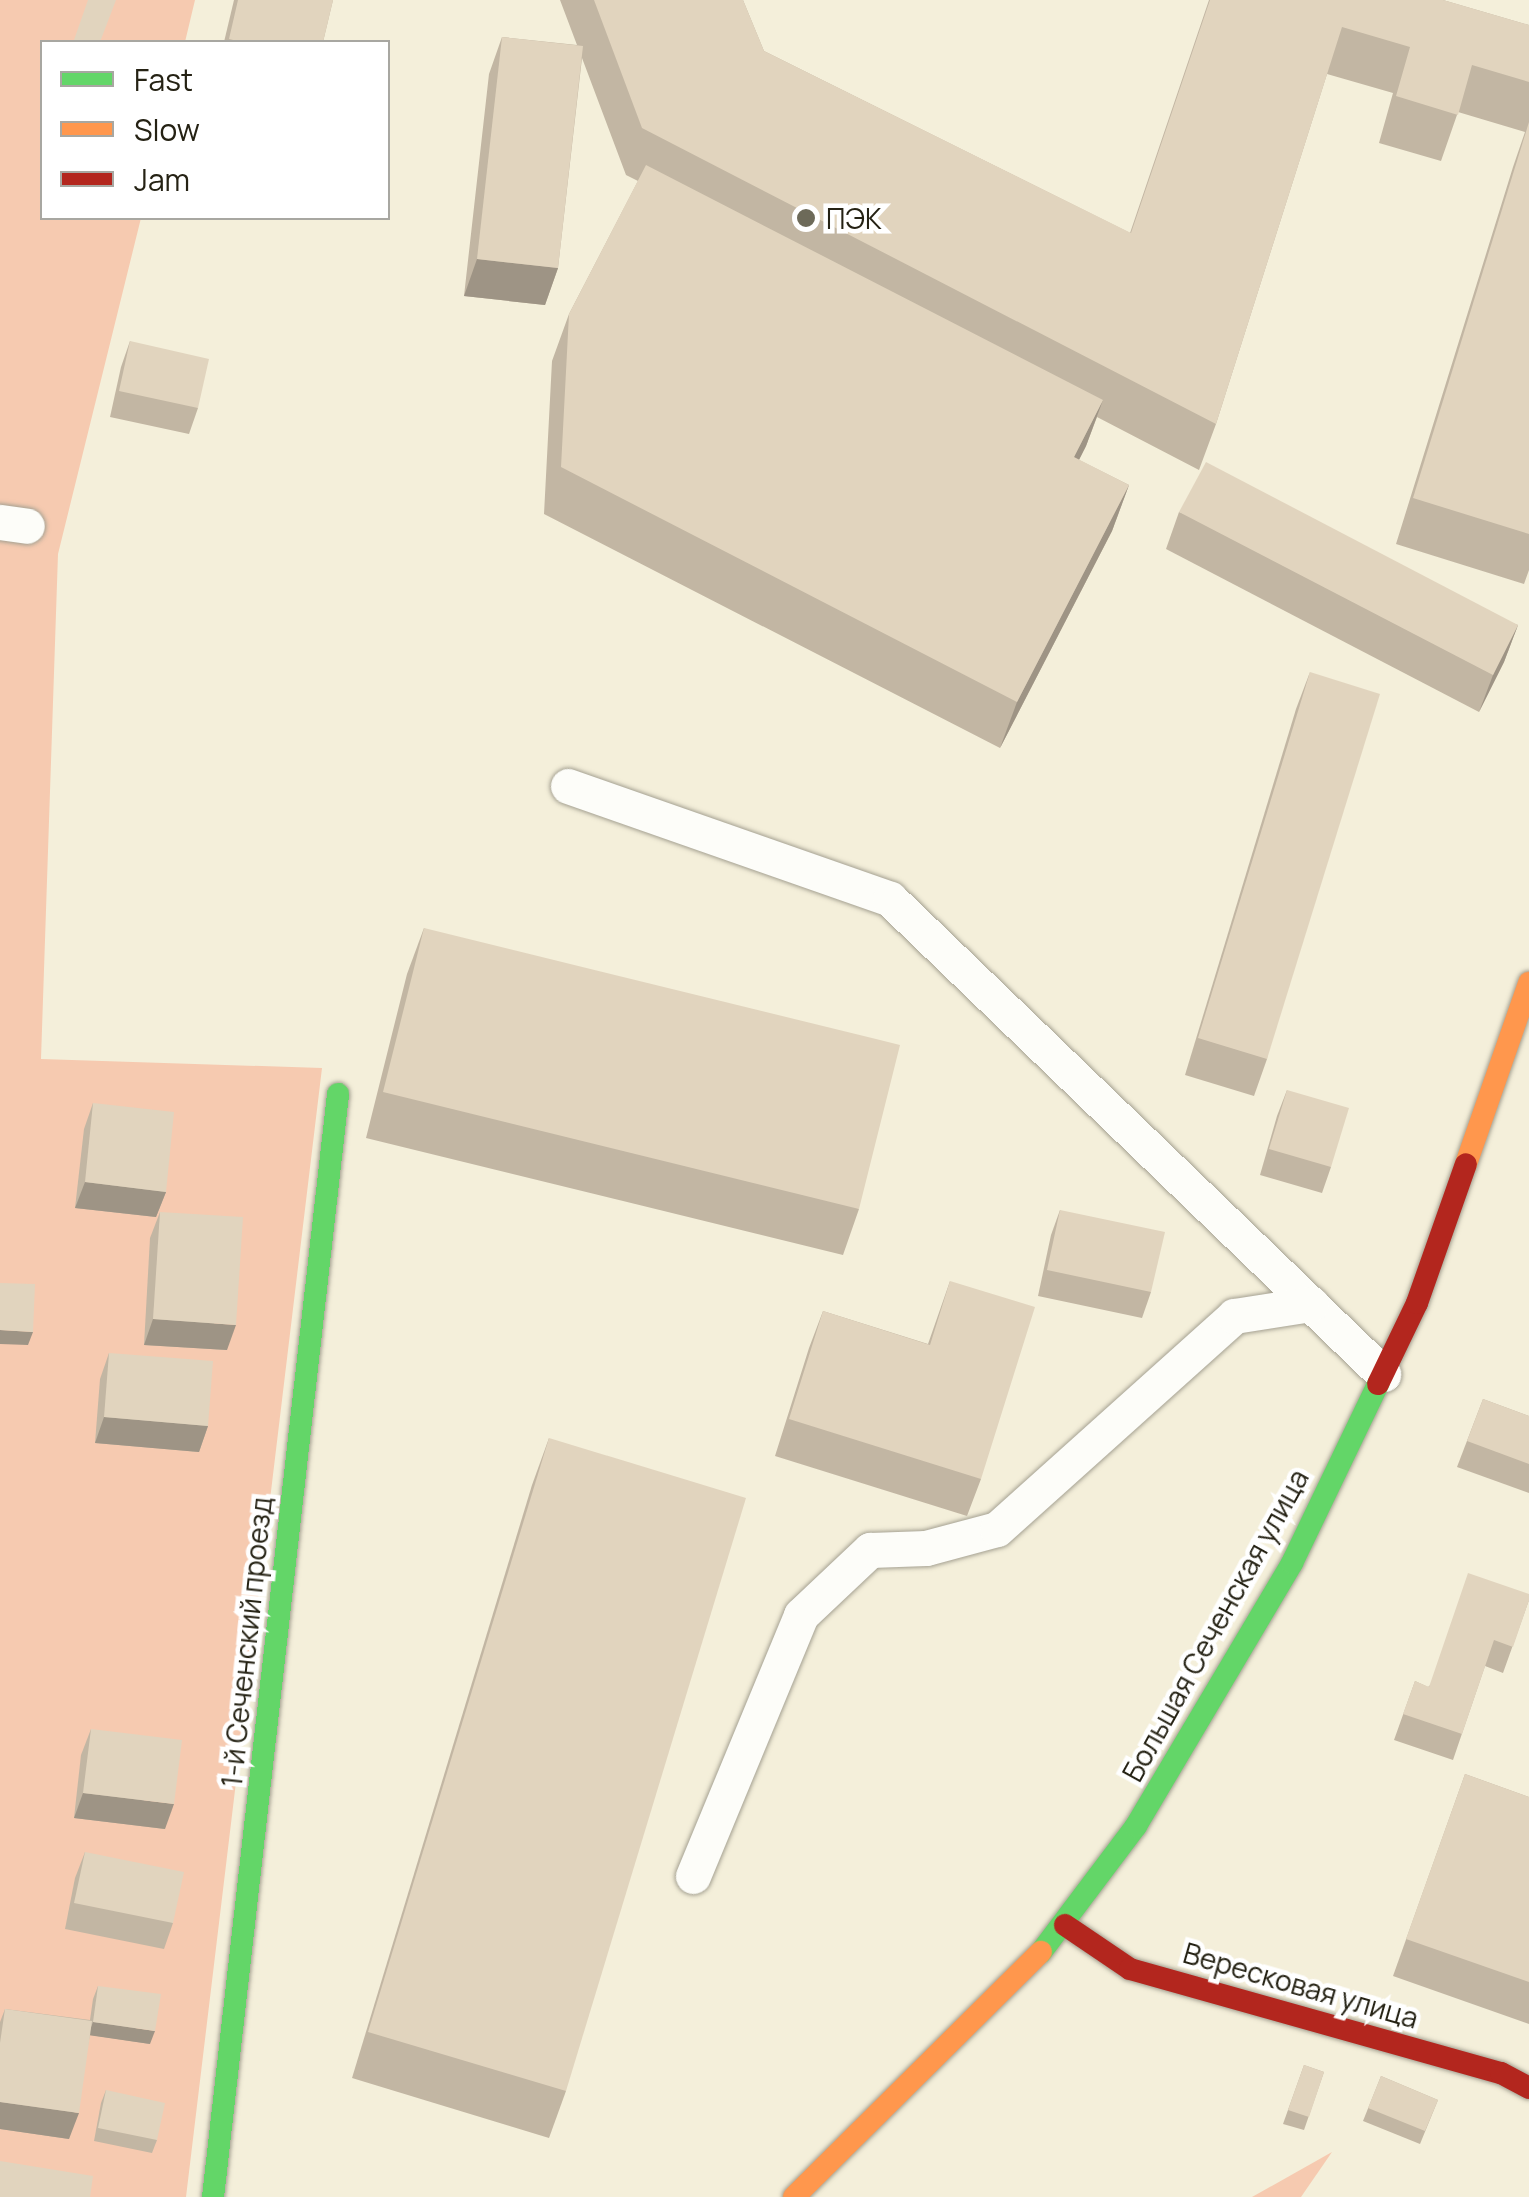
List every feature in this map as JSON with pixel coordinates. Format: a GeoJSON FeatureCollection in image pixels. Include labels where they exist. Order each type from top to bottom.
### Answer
{"type":"FeatureCollection","features":[{"type":"Feature","properties":{"kind":"street","name":"Большая Сеченская улица"},"geometry":{"type":"LineString","coordinates":[[794,2197],[1065,1925],[1136,1826],[1282,1579],[1417,1304],[1529,983]]}},
{"type":"Feature","properties":{"kind":"street","name":"1-й Сеченский проезд"},"geometry":{"type":"LineString","coordinates":[[213,2197],[338,1094]]}},
{"type":"Feature","properties":{"kind":"street","name":"Вересковая улица"},"geometry":{"type":"LineString","coordinates":[[1065,1925],[1130,1969],[1501,2072],[1529,2088]]}},
{"type":"Feature","properties":{"kind":"lane"},"geometry":{"type":"LineString","coordinates":[[568,786],[890,899],[1383,1374]]}},
{"type":"Feature","properties":{"kind":"lane"},"geometry":{"type":"LineString","coordinates":[[692,1876],[800,1615],[870,1550],[926,1548],[997,1529],[1234,1316],[1310,1304]]}},
{"type":"Feature","properties":{"kind":"shaded area"},"geometry":{"type":"Polygon","coordinates":[[[0,0],[195,0],[185,40],[40,40],[40,220],[141,220],[58,554],[41,1059],[322,1068],[186,2197],[0,2197],[0,0]]]}},
{"type":"Feature","properties":{"kind":"shaded area"},"geometry":{"type":"Polygon","coordinates":[[[1332,2152],[1301,2197],[1252,2197],[1332,2152]]]}},
{"type":"Feature","properties":{"kind":"building"},"geometry":{"type":"Polygon","coordinates":[[[88,0],[116,0],[101,40],[74,40],[88,0]]]}},
{"type":"Feature","properties":{"kind":"building"},"geometry":{"type":"Polygon","coordinates":[[[238,0],[333,0],[323,40],[229,39],[238,0]]]}},
{"type":"Feature","properties":{"kind":"building"},"geometry":{"type":"Polygon","coordinates":[[[594,0],[743,0],[764,51],[1131,233],[1210,0],[1443,0],[1529,25],[1529,82],[1472,65],[1458,115],[1396,96],[1410,47],[1342,27],[1216,424],[642,128],[594,0]]]}},
{"type":"Feature","properties":{"kind":"building"},"geometry":{"type":"Polygon","coordinates":[[[502,37],[583,46],[558,268],[477,259],[502,37]]]}},
{"type":"Feature","properties":{"kind":"building"},"geometry":{"type":"Polygon","coordinates":[[[1529,122],[1529,534],[1413,498],[1529,122]]]}},
{"type":"Feature","properties":{"kind":"building"},"geometry":{"type":"Polygon","coordinates":[[[646,165],[1103,400],[1074,457],[1129,485],[1017,702],[561,467],[569,314],[646,165]]]}},
{"type":"Feature","properties":{"kind":"building"},"geometry":{"type":"Polygon","coordinates":[[[130,341],[209,359],[198,408],[119,391],[130,341]]]}},
{"type":"Feature","properties":{"kind":"building"},"geometry":{"type":"Polygon","coordinates":[[[1206,462],[1518,625],[1493,675],[1179,512],[1206,462]]]}},
{"type":"Feature","properties":{"kind":"building"},"geometry":{"type":"Polygon","coordinates":[[[1310,672],[1380,694],[1267,1059],[1198,1038],[1310,672]]]}},
{"type":"Feature","properties":{"kind":"building"},"geometry":{"type":"Polygon","coordinates":[[[424,928],[900,1045],[859,1209],[383,1092],[424,928]]]}},
{"type":"Feature","properties":{"kind":"building"},"geometry":{"type":"Polygon","coordinates":[[[1287,1090],[1349,1108],[1331,1167],[1269,1149],[1287,1090]]]}},
{"type":"Feature","properties":{"kind":"building"},"geometry":{"type":"Polygon","coordinates":[[[93,1103],[174,1112],[166,1192],[85,1182],[93,1103]]]}},
{"type":"Feature","properties":{"kind":"building"},"geometry":{"type":"Polygon","coordinates":[[[1060,1210],[1165,1232],[1151,1292],[1047,1270],[1060,1210]]]}},
{"type":"Feature","properties":{"kind":"building"},"geometry":{"type":"Polygon","coordinates":[[[160,1212],[243,1217],[236,1325],[153,1319],[160,1212]]]}},
{"type":"Feature","properties":{"kind":"building"},"geometry":{"type":"Polygon","coordinates":[[[950,1281],[1035,1307],[981,1479],[789,1419],[823,1311],[930,1345],[950,1281]]]}},
{"type":"Feature","properties":{"kind":"building"},"geometry":{"type":"Polygon","coordinates":[[[0,1283],[35,1284],[33,1332],[0,1330],[0,1283]]]}},
{"type":"Feature","properties":{"kind":"building"},"geometry":{"type":"Polygon","coordinates":[[[109,1353],[213,1361],[208,1426],[104,1417],[109,1353]]]}},
{"type":"Feature","properties":{"kind":"building"},"geometry":{"type":"Polygon","coordinates":[[[1483,1399],[1529,1416],[1529,1464],[1467,1441],[1483,1399]]]}},
{"type":"Feature","properties":{"kind":"building"},"geometry":{"type":"Polygon","coordinates":[[[549,1438],[746,1498],[566,2091],[368,2032],[549,1438]]]}},
{"type":"Feature","properties":{"kind":"building"},"geometry":{"type":"Polygon","coordinates":[[[1468,1573],[1529,1594],[1529,1600],[1513,1647],[1494,1640],[1462,1734],[1403,1714],[1415,1681],[1429,1687],[1468,1573]]]}},
{"type":"Feature","properties":{"kind":"building"},"geometry":{"type":"Polygon","coordinates":[[[91,1729],[182,1740],[174,1804],[83,1793],[91,1729]]]}},
{"type":"Feature","properties":{"kind":"building"},"geometry":{"type":"Polygon","coordinates":[[[1465,1774],[1529,1797],[1529,1982],[1406,1939],[1465,1774]]]}},
{"type":"Feature","properties":{"kind":"building"},"geometry":{"type":"Polygon","coordinates":[[[85,1852],[184,1872],[173,1923],[74,1903],[85,1852]]]}},
{"type":"Feature","properties":{"kind":"building"},"geometry":{"type":"Polygon","coordinates":[[[98,1986],[161,1994],[155,2031],[93,2022],[98,1986]]]}},
{"type":"Feature","properties":{"kind":"building"},"geometry":{"type":"Polygon","coordinates":[[[5,2009],[92,2021],[79,2113],[0,2102],[0,2043],[5,2009]]]}},
{"type":"Feature","properties":{"kind":"building"},"geometry":{"type":"Polygon","coordinates":[[[1304,2065],[1324,2072],[1309,2117],[1288,2110],[1304,2065]]]}},
{"type":"Feature","properties":{"kind":"building"},"geometry":{"type":"Polygon","coordinates":[[[1381,2076],[1438,2100],[1425,2131],[1368,2108],[1381,2076]]]}},
{"type":"Feature","properties":{"kind":"building"},"geometry":{"type":"Polygon","coordinates":[[[106,2090],[165,2103],[157,2140],[98,2128],[106,2090]]]}},
{"type":"Feature","properties":{"kind":"building"},"geometry":{"type":"Polygon","coordinates":[[[0,2161],[93,2176],[90,2197],[0,2197],[0,2161]]]}},
{"type":"Feature","properties":{"kind":"traffic: fast"},"geometry":{"type":"LineString","coordinates":[[213,2197],[338,1094]]}},
{"type":"Feature","properties":{"kind":"traffic: fast"},"geometry":{"type":"LineString","coordinates":[[1041,1952],[1136,1826],[1292,1563],[1378,1384]]}},
{"type":"Feature","properties":{"kind":"traffic: slow"},"geometry":{"type":"LineString","coordinates":[[1466,1164],[1529,983]]}},
{"type":"Feature","properties":{"kind":"traffic: slow"},"geometry":{"type":"LineString","coordinates":[[794,2197],[1041,1952]]}},
{"type":"Feature","properties":{"kind":"traffic: jam"},"geometry":{"type":"LineString","coordinates":[[1378,1384],[1417,1303],[1466,1164]]}},
{"type":"Feature","properties":{"kind":"traffic: jam"},"geometry":{"type":"LineString","coordinates":[[1065,1925],[1130,1969],[1501,2073],[1529,2088]]}},
{"type":"Feature","properties":{"kind":"place","name":"ПЭК"},"geometry":{"type":"Point","coordinates":[806,218]}}]}
